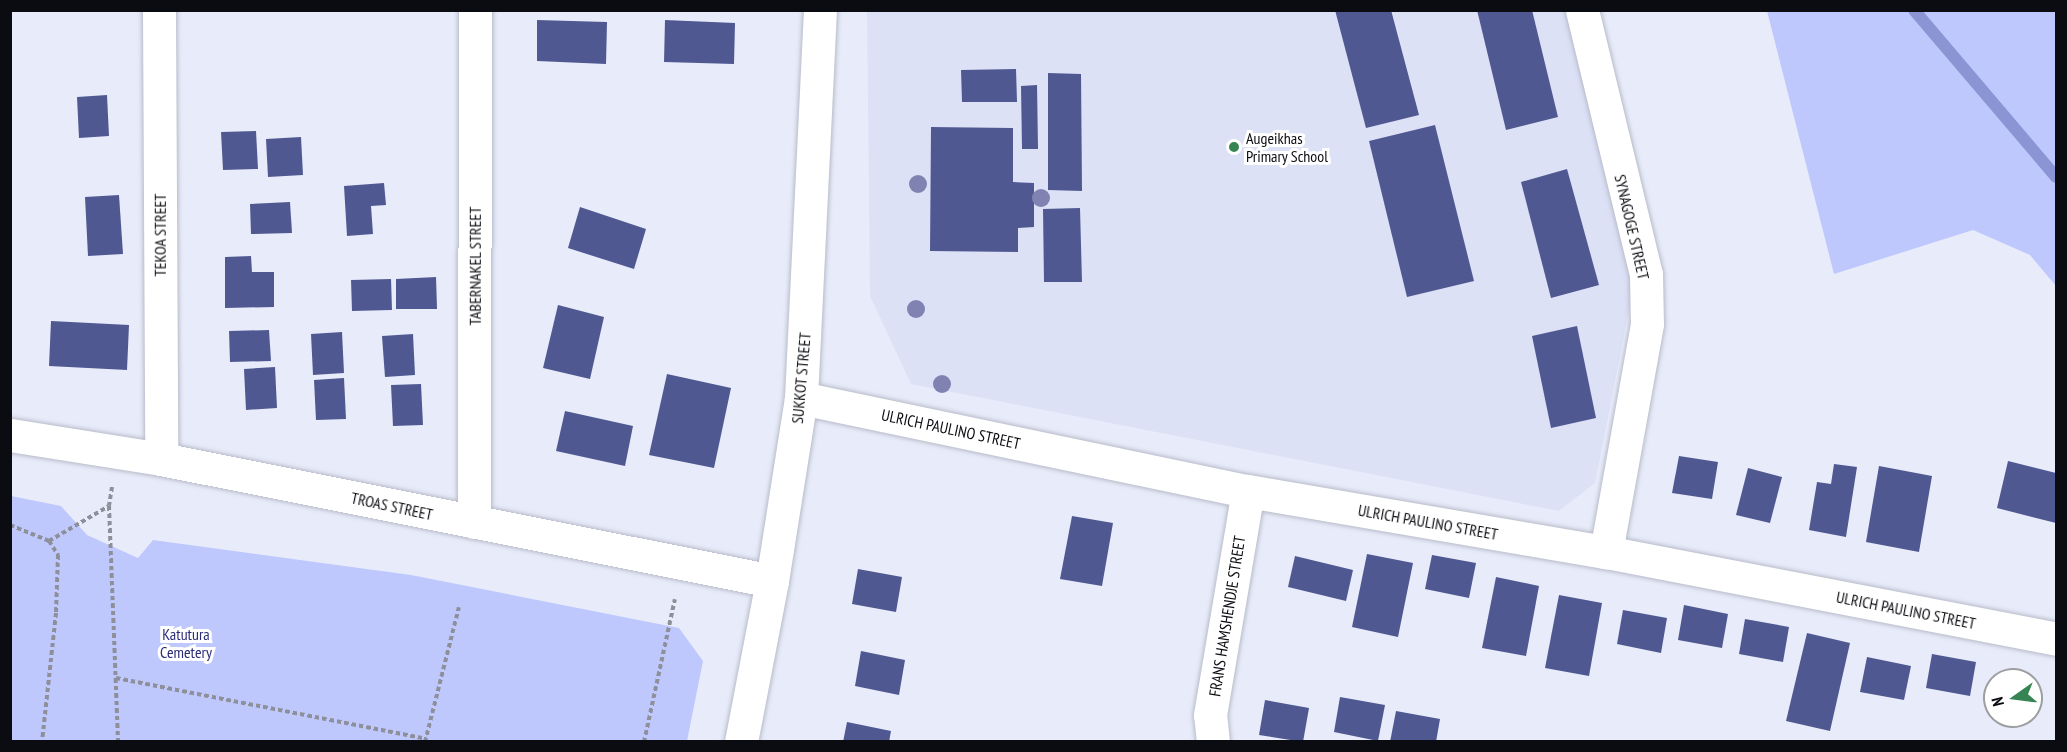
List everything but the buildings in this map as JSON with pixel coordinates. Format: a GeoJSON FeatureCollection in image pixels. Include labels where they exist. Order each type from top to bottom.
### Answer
{"type":"FeatureCollection","features":[{"type":"Feature","properties":{"kind":"street","name":"TEKOA STREET"},"geometry":{"type":"LineString","coordinates":[[159,10],[161,459]]}},
{"type":"Feature","properties":{"kind":"street","name":"TABERNAKEL STREET"},"geometry":{"type":"LineString","coordinates":[[474,522],[475,10]]}},
{"type":"Feature","properties":{"kind":"street","name":"SUKKOT STREET"},"geometry":{"type":"LineString","coordinates":[[741,741],[772,581],[801,398],[820,10]]}},
{"type":"Feature","properties":{"kind":"street","name":"SYNAGOGE STREET"},"geometry":{"type":"LineString","coordinates":[[1582,10],[1646,274],[1647,324],[1606,552]]}},
{"type":"Feature","properties":{"kind":"street","name":"ULRICH PAULINO STREET"},"geometry":{"type":"LineString","coordinates":[[801,398],[1248,491],[1606,552],[2056,639]]}},
{"type":"Feature","properties":{"kind":"street","name":"TROAS STREET"},"geometry":{"type":"LineString","coordinates":[[10,435],[161,459],[772,581]]}},
{"type":"Feature","properties":{"kind":"street","name":"FRANS HAMSHENDJE STREET"},"geometry":{"type":"LineString","coordinates":[[1213,741],[1210,716],[1248,491]]}},
{"type":"Feature","properties":{"kind":"path"},"geometry":{"type":"LineString","coordinates":[[118,741],[109,506],[119,454]]}},
{"type":"Feature","properties":{"kind":"path"},"geometry":{"type":"LineString","coordinates":[[49,540],[109,506]]}},
{"type":"Feature","properties":{"kind":"path"},"geometry":{"type":"LineString","coordinates":[[10,525],[49,540],[58,555],[56,601],[42,741]]}},
{"type":"Feature","properties":{"kind":"path"},"geometry":{"type":"LineString","coordinates":[[644,741],[667,625],[684,564]]}},
{"type":"Feature","properties":{"kind":"path"},"geometry":{"type":"LineString","coordinates":[[116,678],[426,740],[459,607]]}},
{"type":"Feature","properties":{"kind":"shaded area","name":"Augeikhas Primary School"},"geometry":{"type":"Polygon","coordinates":[[[867,11],[1567,11],[1634,284],[1595,483],[1559,511],[911,384],[870,296],[867,11]]]}},
{"type":"Feature","properties":{"kind":"green space"},"geometry":{"type":"Polygon","coordinates":[[[1767,11],[2056,11],[2056,286],[2030,255],[1973,230],[1834,274],[1767,11]]]}},
{"type":"Feature","properties":{"kind":"green space","name":"Katutura Cemetery"},"geometry":{"type":"Polygon","coordinates":[[[11,496],[61,506],[87,535],[138,558],[153,540],[411,575],[679,628],[703,661],[687,741],[11,741],[11,496]]]}},
{"type":"Feature","properties":{"kind":"waterway"},"geometry":{"type":"LineString","coordinates":[[1914,10],[2056,177]]}},
{"type":"Feature","properties":{"kind":"place","name":"Augeikhas Primary School"},"geometry":{"type":"Point","coordinates":[1234,147]}}]}
